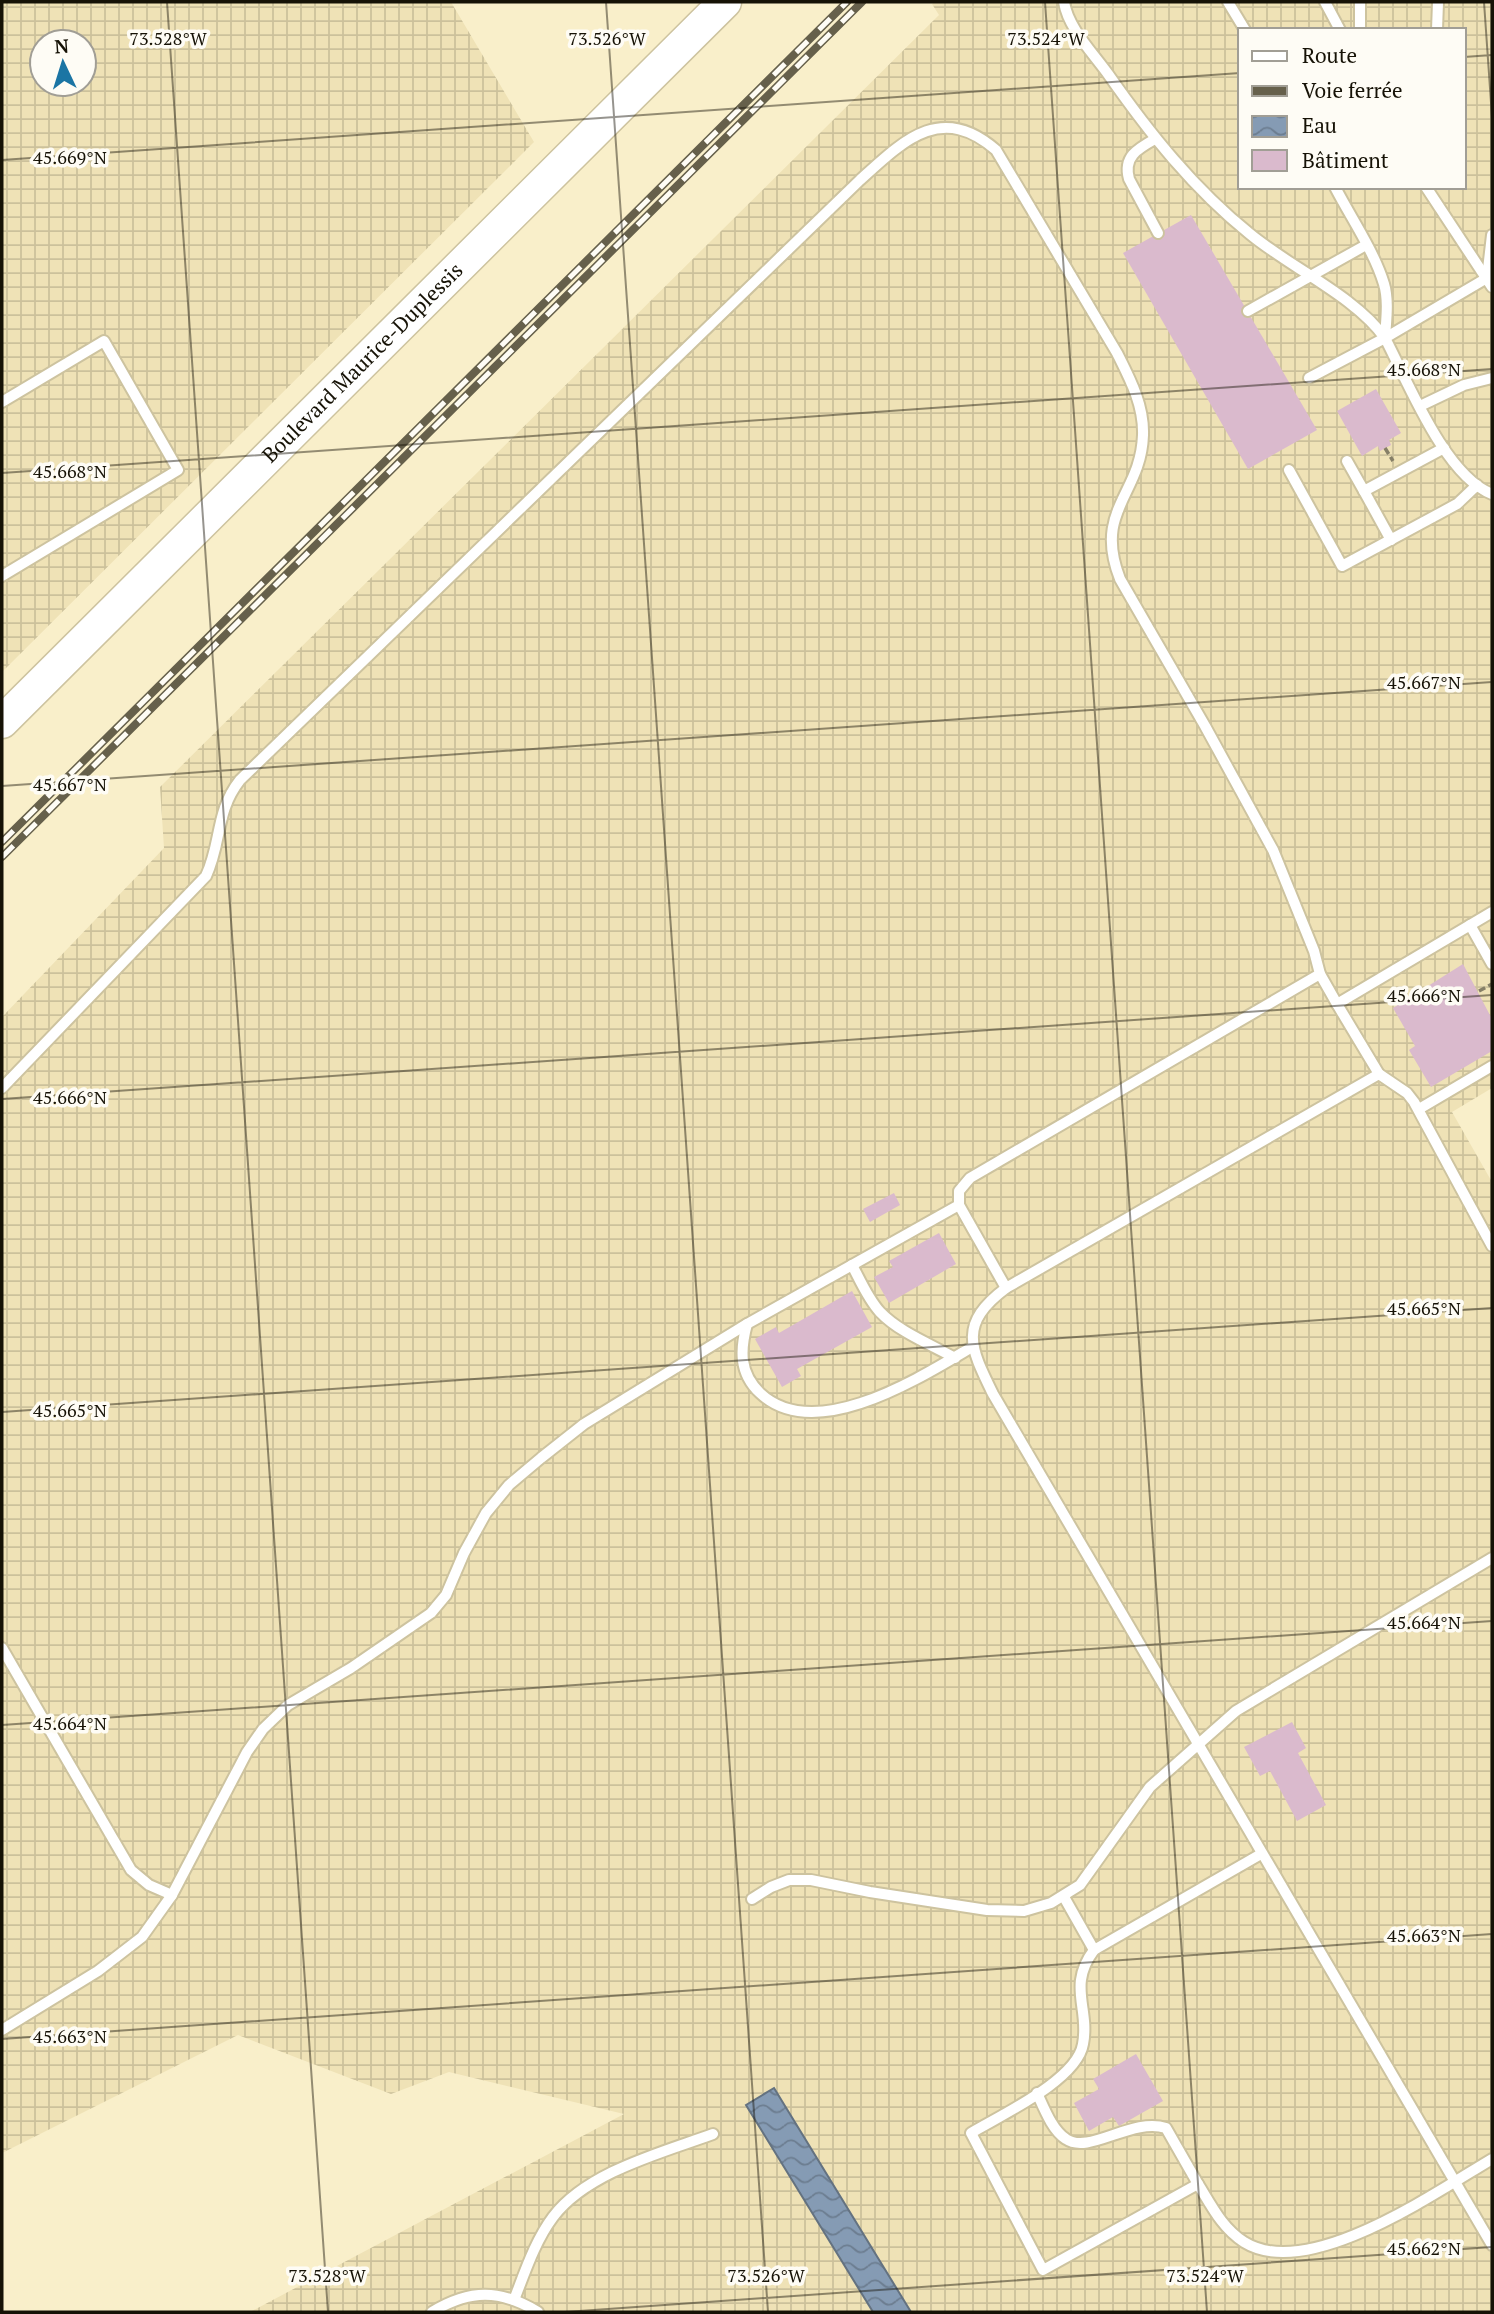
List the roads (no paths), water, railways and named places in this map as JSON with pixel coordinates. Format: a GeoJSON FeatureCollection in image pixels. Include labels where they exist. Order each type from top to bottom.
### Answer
{"type":"FeatureCollection","features":[{"type":"Feature","properties":{"kind":"street","name":"Boulevard Maurice-Duplessis"},"geometry":{"type":"LineString","coordinates":[[2,722],[725,2]]}},
{"type":"Feature","properties":{"kind":"lane"},"geometry":{"type":"LineString","coordinates":[[1064,2],[1071,21],[1155,139],[1206,196],[1251,236],[1362,312],[1385,338],[1444,448],[1468,479],[1492,494]]}},
{"type":"Feature","properties":{"kind":"lane"},"geometry":{"type":"LineString","coordinates":[[1228,2],[1244,28]]}},
{"type":"Feature","properties":{"kind":"lane"},"geometry":{"type":"LineString","coordinates":[[1325,2],[1339,28]]}},
{"type":"Feature","properties":{"kind":"lane"},"geometry":{"type":"LineString","coordinates":[[1360,2],[1360,28]]}},
{"type":"Feature","properties":{"kind":"lane"},"geometry":{"type":"LineString","coordinates":[[1437,28],[1438,2]]}},
{"type":"Feature","properties":{"kind":"lane"},"geometry":{"type":"LineString","coordinates":[[2,1088],[206,876],[213,863],[223,808],[229,794],[240,780],[860,180],[911,137],[938,129],[968,131],[982,137],[996,150],[1131,380],[1142,414],[1143,434],[1135,471],[1112,523],[1112,559],[1120,579],[1273,850],[1314,951],[1320,974],[1379,1073],[1407,1093],[1419,1109],[1492,1246]]}},
{"type":"Feature","properties":{"kind":"lane"},"geometry":{"type":"LineString","coordinates":[[1155,139],[1135,151],[1126,170],[1158,233]]}},
{"type":"Feature","properties":{"kind":"lane"},"geometry":{"type":"LineString","coordinates":[[1336,189],[1385,286],[1385,338]]}},
{"type":"Feature","properties":{"kind":"lane"},"geometry":{"type":"LineString","coordinates":[[1427,189],[1491,280]]}},
{"type":"Feature","properties":{"kind":"lane"},"geometry":{"type":"LineString","coordinates":[[1491,280],[1492,235]]}},
{"type":"Feature","properties":{"kind":"lane"},"geometry":{"type":"LineString","coordinates":[[1248,311],[1366,245]]}},
{"type":"Feature","properties":{"kind":"lane"},"geometry":{"type":"LineString","coordinates":[[1309,378],[1491,280]]}},
{"type":"Feature","properties":{"kind":"lane"},"geometry":{"type":"LineString","coordinates":[[2,402],[104,341],[178,470],[2,576]]}},
{"type":"Feature","properties":{"kind":"lane"},"geometry":{"type":"LineString","coordinates":[[1420,405],[1464,385],[1492,378]]}},
{"type":"Feature","properties":{"kind":"lane"},"geometry":{"type":"LineString","coordinates":[[1364,491],[1444,448]]}},
{"type":"Feature","properties":{"kind":"lane"},"geometry":{"type":"LineString","coordinates":[[1348,461],[1391,540]]}},
{"type":"Feature","properties":{"kind":"lane"},"geometry":{"type":"LineString","coordinates":[[1289,470],[1342,566],[1457,504],[1477,485]]}},
{"type":"Feature","properties":{"kind":"lane"},"geometry":{"type":"LineString","coordinates":[[1337,1004],[1492,912]]}},
{"type":"Feature","properties":{"kind":"lane"},"geometry":{"type":"LineString","coordinates":[[1470,925],[1492,964]]}},
{"type":"Feature","properties":{"kind":"lane"},"geometry":{"type":"LineString","coordinates":[[1006,1288],[959,1205],[959,1191],[970,1178],[1320,974]]}},
{"type":"Feature","properties":{"kind":"lane"},"geometry":{"type":"LineString","coordinates":[[1419,1109],[1492,1066]]}},
{"type":"Feature","properties":{"kind":"lane"},"geometry":{"type":"LineString","coordinates":[[1379,1073],[1006,1288],[978,1313],[972,1348],[993,1394],[1261,1854],[1454,2182],[1488,2227],[1492,2245]]}},
{"type":"Feature","properties":{"kind":"lane"},"geometry":{"type":"LineString","coordinates":[[2,2031],[98,1971],[142,1937],[172,1895],[247,1752],[263,1729],[288,1705],[351,1668],[431,1613],[446,1595],[464,1553],[486,1513],[509,1485],[584,1424],[747,1324],[959,1205]]}},
{"type":"Feature","properties":{"kind":"lane"},"geometry":{"type":"LineString","coordinates":[[852,1265],[884,1316],[905,1331],[955,1358]]}},
{"type":"Feature","properties":{"kind":"lane"},"geometry":{"type":"LineString","coordinates":[[747,1324],[741,1347],[746,1375],[763,1396],[791,1410],[827,1410],[855,1405],[884,1395],[972,1348]]}},
{"type":"Feature","properties":{"kind":"lane"},"geometry":{"type":"LineString","coordinates":[[752,1899],[789,1880],[811,1880],[987,1910],[1037,1909],[1064,1897],[1080,1885],[1150,1787],[1236,1711],[1492,1558]]}},
{"type":"Feature","properties":{"kind":"lane"},"geometry":{"type":"LineString","coordinates":[[2,1648],[131,1870],[149,1885],[172,1895]]}},
{"type":"Feature","properties":{"kind":"lane"},"geometry":{"type":"LineString","coordinates":[[1198,2184],[1043,2270],[971,2133],[1060,2079],[1075,2063],[1083,2045],[1080,1981],[1084,1964],[1094,1950],[1261,1854]]}},
{"type":"Feature","properties":{"kind":"lane"},"geometry":{"type":"LineString","coordinates":[[1064,1897],[1094,1950]]}},
{"type":"Feature","properties":{"kind":"lane"},"geometry":{"type":"LineString","coordinates":[[1037,2093],[1059,2133],[1077,2144],[1096,2141],[1137,2126],[1154,2124],[1166,2128],[1229,2231],[1246,2243],[1268,2252],[1315,2248],[1357,2235],[1405,2211],[1492,2159]]}},
{"type":"Feature","properties":{"kind":"lane"},"geometry":{"type":"LineString","coordinates":[[514,2300],[535,2249],[551,2220],[580,2190],[651,2156],[713,2134]]}},
{"type":"Feature","properties":{"kind":"lane"},"geometry":{"type":"LineString","coordinates":[[432,2312],[469,2296],[489,2294],[514,2300],[538,2312]]}},
{"type":"Feature","properties":{"kind":"water"},"geometry":{"type":"Polygon","coordinates":[[[774,2088],[911,2312],[873,2312],[746,2105],[774,2088]]]}},
{"type":"Feature","properties":{"kind":"railway"},"geometry":{"type":"LineString","coordinates":[[2,842],[847,2]]}},
{"type":"Feature","properties":{"kind":"railway"},"geometry":{"type":"LineString","coordinates":[[2,857],[862,2]]}}]}
